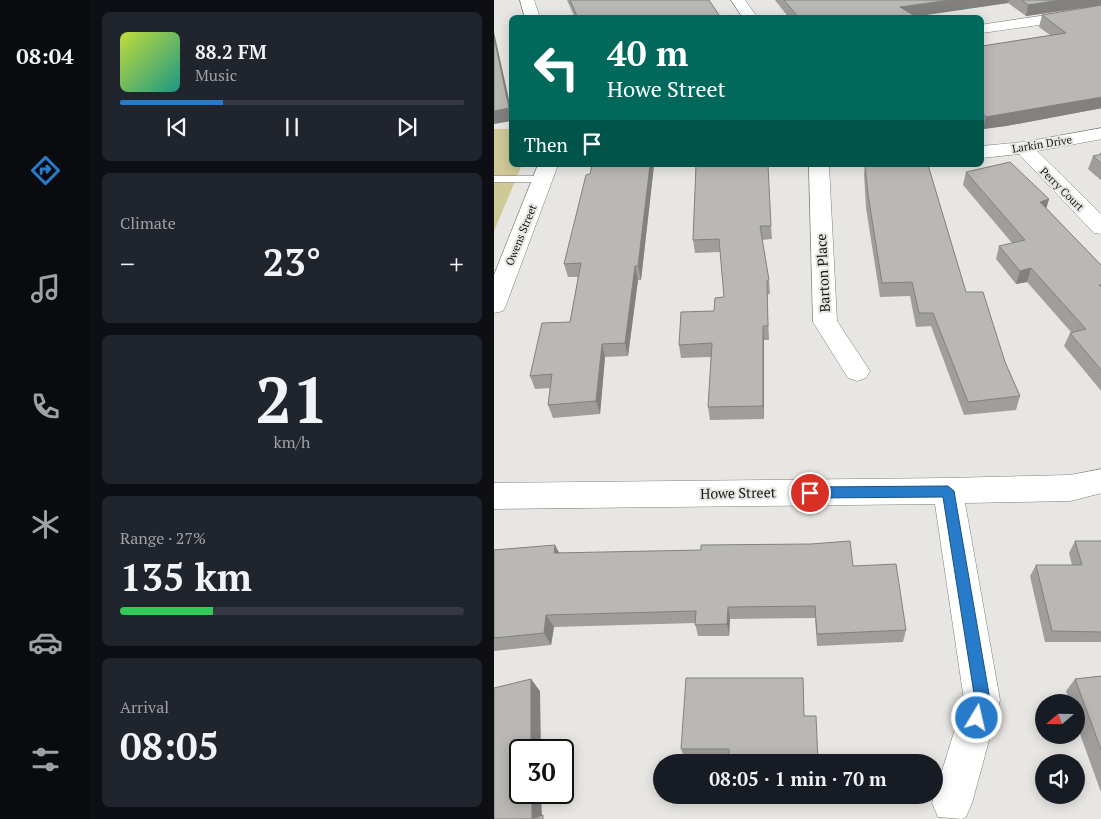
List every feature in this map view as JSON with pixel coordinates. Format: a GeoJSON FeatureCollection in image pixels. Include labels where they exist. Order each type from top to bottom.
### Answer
{"type":"FeatureCollection","features":[{"type":"Feature","properties":{"kind":"street"},"geometry":{"type":"LineString","coordinates":[[527,0],[532,15]]}},
{"type":"Feature","properties":{"kind":"street"},"geometry":{"type":"LineString","coordinates":[[738,0],[749,15]]}},
{"type":"Feature","properties":{"kind":"street"},"geometry":{"type":"LineString","coordinates":[[986,29],[1101,11]]}},
{"type":"Feature","properties":{"kind":"street","name":"Larkin Drive"},"geometry":{"type":"LineString","coordinates":[[984,152],[1024,148],[1101,133]]}},
{"type":"Feature","properties":{"kind":"street","name":"Perry Court"},"geometry":{"type":"LineString","coordinates":[[1024,148],[1038,166],[1101,228]]}},
{"type":"Feature","properties":{"kind":"street","name":"Barton Place"},"geometry":{"type":"LineString","coordinates":[[818,167],[825,322],[857,371]]}},
{"type":"Feature","properties":{"kind":"street","name":"Owens Street"},"geometry":{"type":"LineString","coordinates":[[494,305],[502,266],[546,172]]}},
{"type":"Feature","properties":{"kind":"street","name":"Howe Street"},"geometry":{"type":"LineString","coordinates":[[494,496],[1070,488],[1101,481]]}},
{"type":"Feature","properties":{"kind":"street"},"geometry":{"type":"LineString","coordinates":[[948,491],[982,700],[952,803]]}},
{"type":"Feature","properties":{"kind":"lane"},"geometry":{"type":"LineString","coordinates":[[494,179],[546,172]]}},
{"type":"Feature","properties":{"kind":"shaded area"},"geometry":{"type":"Polygon","coordinates":[[[494,129],[509,129],[509,167],[521,167],[494,231],[494,129]]]}},
{"type":"Feature","properties":{"kind":"building"},"geometry":{"type":"Polygon","coordinates":[[[570,0],[709,0],[719,15],[577,15],[570,0]]]}},
{"type":"Feature","properties":{"kind":"building"},"geometry":{"type":"Polygon","coordinates":[[[784,0],[950,0],[900,7],[913,15],[796,15],[784,0]]]}},
{"type":"Feature","properties":{"kind":"building"},"geometry":{"type":"Polygon","coordinates":[[[1022,0],[1061,0],[1028,5],[1022,0]]]}},
{"type":"Feature","properties":{"kind":"building"},"geometry":{"type":"Polygon","coordinates":[[[1102,5],[1102,97],[986,117],[984,114],[984,46],[1066,33],[1042,15],[1102,5]]]}},
{"type":"Feature","properties":{"kind":"building"},"geometry":{"type":"Polygon","coordinates":[[[494,37],[509,108],[494,111],[494,37]]]}},
{"type":"Feature","properties":{"kind":"building"},"geometry":{"type":"Polygon","coordinates":[[[1102,154],[1102,164],[1093,156],[1102,154]]]}},
{"type":"Feature","properties":{"kind":"building"},"geometry":{"type":"Polygon","coordinates":[[[1010,162],[1049,199],[1040,202],[1102,266],[1102,285],[1099,285],[1102,288],[1102,371],[1070,333],[1086,329],[1031,268],[1020,271],[999,246],[1025,240],[966,172],[1010,162]]]}},
{"type":"Feature","properties":{"kind":"building"},"geometry":{"type":"Polygon","coordinates":[[[592,167],[650,167],[638,266],[635,266],[625,343],[602,344],[596,401],[548,405],[552,374],[530,376],[542,323],[570,322],[581,263],[564,264],[586,175],[590,174],[592,167]]]}},
{"type":"Feature","properties":{"kind":"building"},"geometry":{"type":"Polygon","coordinates":[[[696,167],[768,167],[771,226],[760,226],[769,280],[767,281],[768,326],[763,326],[763,406],[708,407],[712,343],[679,345],[681,312],[714,311],[715,298],[724,297],[719,239],[693,240],[696,167]]]}},
{"type":"Feature","properties":{"kind":"building"},"geometry":{"type":"Polygon","coordinates":[[[865,167],[929,167],[966,292],[983,292],[1005,362],[1020,396],[968,402],[933,313],[919,313],[912,282],[882,283],[865,167]]]}},
{"type":"Feature","properties":{"kind":"building"},"geometry":{"type":"Polygon","coordinates":[[[850,541],[853,566],[896,564],[906,630],[817,634],[815,606],[728,607],[727,624],[695,625],[696,611],[546,615],[544,633],[494,638],[494,550],[555,545],[554,553],[701,550],[701,545],[811,544],[850,541]]]}},
{"type":"Feature","properties":{"kind":"building"},"geometry":{"type":"Polygon","coordinates":[[[1075,541],[1102,541],[1102,632],[1052,631],[1036,565],[1082,565],[1075,541]]]}},
{"type":"Feature","properties":{"kind":"building"},"geometry":{"type":"Polygon","coordinates":[[[1102,676],[1102,752],[1085,706],[1085,694],[1081,694],[1075,679],[1102,676]]]}},
{"type":"Feature","properties":{"kind":"building"},"geometry":{"type":"Polygon","coordinates":[[[686,678],[803,678],[804,716],[816,716],[818,754],[729,754],[729,749],[681,749],[686,678]]]}},
{"type":"Feature","properties":{"kind":"building"},"geometry":{"type":"Polygon","coordinates":[[[531,679],[531,739],[509,739],[509,804],[532,804],[532,819],[494,819],[494,688],[531,679]]]}},
{"type":"Feature","properties":{"kind":"building"},"geometry":{"type":"Polygon","coordinates":[[[543,815],[543,819],[532,819],[543,815]]]}},
{"type":"Feature","properties":{"kind":"route"},"geometry":{"type":"LineString","coordinates":[[810,493],[948,491],[982,700],[977,718]]}}]}
